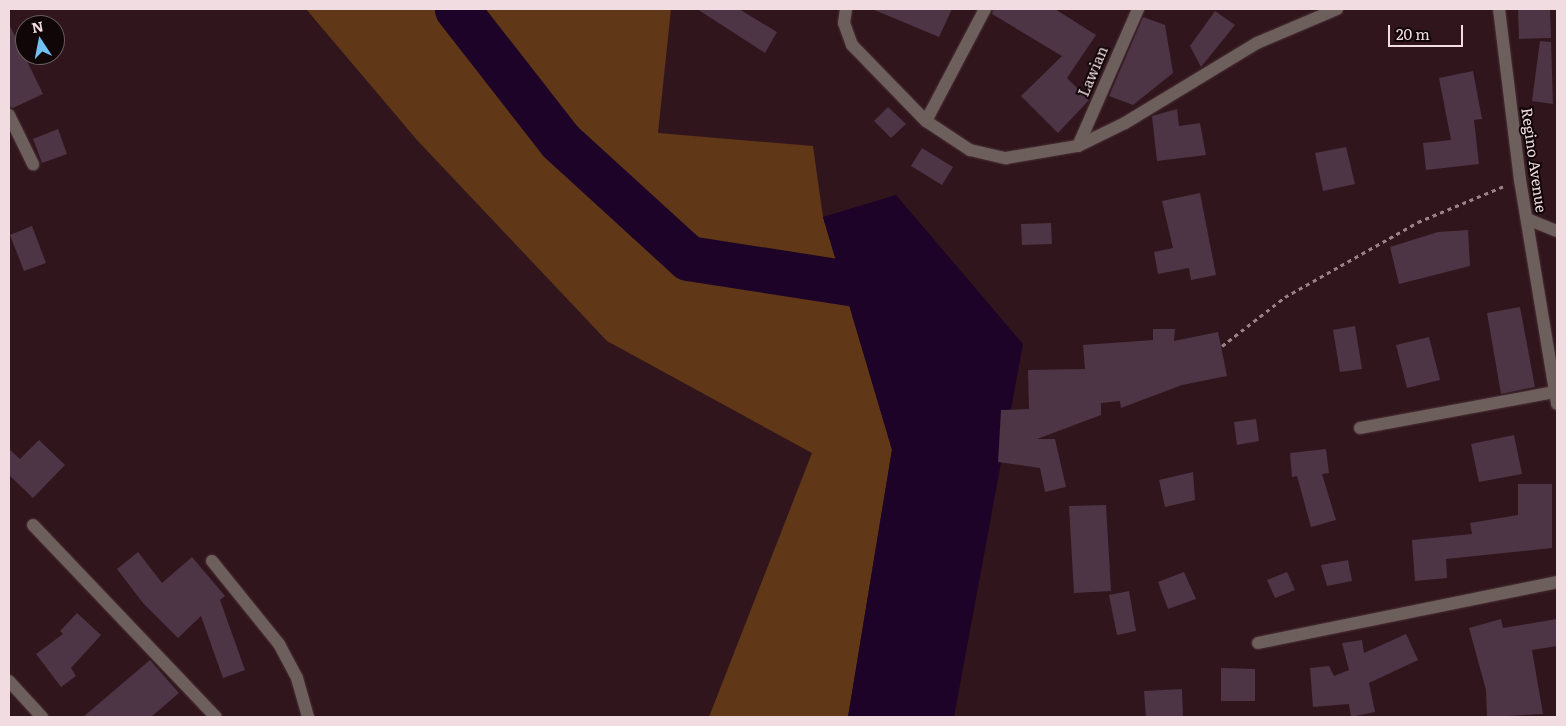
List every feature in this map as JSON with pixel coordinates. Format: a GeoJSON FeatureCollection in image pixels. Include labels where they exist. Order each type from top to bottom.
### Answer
{"type":"FeatureCollection","features":[{"type":"Feature","properties":{"kind":"street"},"geometry":{"type":"LineString","coordinates":[[846,9],[844,23],[852,45],[926,121],[985,156],[1027,156],[1078,146],[1125,123],[1258,43],[1337,9]]}},
{"type":"Feature","properties":{"kind":"street"},"geometry":{"type":"LineString","coordinates":[[926,121],[985,9]]}},
{"type":"Feature","properties":{"kind":"street","name":"Lawian"},"geometry":{"type":"LineString","coordinates":[[1078,146],[1138,9]]}},
{"type":"Feature","properties":{"kind":"street","name":"Regino Avenue"},"geometry":{"type":"LineString","coordinates":[[1499,9],[1520,180],[1556,398]]}},
{"type":"Feature","properties":{"kind":"street"},"geometry":{"type":"LineString","coordinates":[[9,114],[32,164]]}},
{"type":"Feature","properties":{"kind":"street"},"geometry":{"type":"LineString","coordinates":[[1527,219],[1557,231]]}},
{"type":"Feature","properties":{"kind":"street"},"geometry":{"type":"LineString","coordinates":[[1360,428],[1556,398]]}},
{"type":"Feature","properties":{"kind":"street"},"geometry":{"type":"LineString","coordinates":[[33,525],[216,717]]}},
{"type":"Feature","properties":{"kind":"street"},"geometry":{"type":"LineString","coordinates":[[212,561],[279,644],[297,678],[308,717]]}},
{"type":"Feature","properties":{"kind":"street"},"geometry":{"type":"LineString","coordinates":[[1258,643],[1557,582]]}},
{"type":"Feature","properties":{"kind":"street"},"geometry":{"type":"LineString","coordinates":[[9,681],[42,717]]}},
{"type":"Feature","properties":{"kind":"path"},"geometry":{"type":"LineString","coordinates":[[1222,346],[1285,297],[1418,222],[1520,180]]}},
{"type":"Feature","properties":{"kind":"shaded area"},"geometry":{"type":"Polygon","coordinates":[[[306,9],[671,9],[658,133],[813,146],[823,217],[892,449],[848,717],[709,717],[812,453],[607,341],[417,140],[306,9]]]}},
{"type":"Feature","properties":{"kind":"shaded area"},"geometry":{"type":"Polygon","coordinates":[[[896,195],[1023,344],[954,717],[848,717],[892,450],[823,217],[896,195]]]}},
{"type":"Feature","properties":{"kind":"building"},"geometry":{"type":"Polygon","coordinates":[[[697,9],[739,9],[777,32],[765,53],[697,9]]]}},
{"type":"Feature","properties":{"kind":"building"},"geometry":{"type":"Polygon","coordinates":[[[872,9],[952,9],[939,37],[872,9]]]}},
{"type":"Feature","properties":{"kind":"building"},"geometry":{"type":"Polygon","coordinates":[[[993,9],[1055,9],[1096,35],[1067,78],[1089,100],[1058,133],[1021,96],[1062,56],[992,14],[993,9]]]}},
{"type":"Feature","properties":{"kind":"building"},"geometry":{"type":"Polygon","coordinates":[[[1518,9],[1550,9],[1551,38],[1519,39],[1518,9]]]}},
{"type":"Feature","properties":{"kind":"building"},"geometry":{"type":"Polygon","coordinates":[[[1215,11],[1235,25],[1201,67],[1190,46],[1215,11]]]}},
{"type":"Feature","properties":{"kind":"building"},"geometry":{"type":"Polygon","coordinates":[[[1143,17],[1165,25],[1173,73],[1133,105],[1109,96],[1143,17]]]}},
{"type":"Feature","properties":{"kind":"building"},"geometry":{"type":"Polygon","coordinates":[[[9,24],[15,36],[15,65],[29,65],[43,94],[13,108],[9,107],[9,24]]]}},
{"type":"Feature","properties":{"kind":"building"},"geometry":{"type":"Polygon","coordinates":[[[1540,41],[1551,42],[1553,104],[1532,101],[1540,41]]]}},
{"type":"Feature","properties":{"kind":"building"},"geometry":{"type":"Polygon","coordinates":[[[1473,71],[1482,119],[1474,120],[1479,164],[1426,170],[1423,143],[1451,140],[1439,78],[1473,71]]]}},
{"type":"Feature","properties":{"kind":"building"},"geometry":{"type":"Polygon","coordinates":[[[888,107],[906,124],[891,138],[874,121],[888,107]]]}},
{"type":"Feature","properties":{"kind":"building"},"geometry":{"type":"Polygon","coordinates":[[[1177,109],[1179,126],[1200,123],[1206,155],[1157,161],[1152,116],[1177,109]]]}},
{"type":"Feature","properties":{"kind":"building"},"geometry":{"type":"Polygon","coordinates":[[[58,129],[67,154],[42,163],[33,139],[58,129]]]}},
{"type":"Feature","properties":{"kind":"building"},"geometry":{"type":"Polygon","coordinates":[[[1346,147],[1355,184],[1323,191],[1315,153],[1346,147]]]}},
{"type":"Feature","properties":{"kind":"building"},"geometry":{"type":"Polygon","coordinates":[[[922,148],[953,167],[942,185],[911,166],[922,148]]]}},
{"type":"Feature","properties":{"kind":"building"},"geometry":{"type":"Polygon","coordinates":[[[1200,193],[1216,275],[1191,280],[1189,268],[1158,274],[1154,252],[1173,248],[1162,201],[1200,193]]]}},
{"type":"Feature","properties":{"kind":"building"},"geometry":{"type":"Polygon","coordinates":[[[1051,223],[1052,244],[1022,245],[1021,224],[1051,223]]]}},
{"type":"Feature","properties":{"kind":"building"},"geometry":{"type":"Polygon","coordinates":[[[32,226],[46,263],[24,271],[10,235],[32,226]]]}},
{"type":"Feature","properties":{"kind":"building"},"geometry":{"type":"Polygon","coordinates":[[[1468,230],[1470,266],[1399,284],[1390,247],[1438,232],[1468,230]]]}},
{"type":"Feature","properties":{"kind":"building"},"geometry":{"type":"Polygon","coordinates":[[[1520,307],[1535,387],[1501,394],[1487,313],[1520,307]]]}},
{"type":"Feature","properties":{"kind":"building"},"geometry":{"type":"Polygon","coordinates":[[[1355,326],[1362,369],[1340,372],[1333,330],[1355,326]]]}},
{"type":"Feature","properties":{"kind":"building"},"geometry":{"type":"Polygon","coordinates":[[[1153,329],[1175,329],[1174,341],[1218,332],[1227,376],[1182,385],[1121,408],[1120,401],[1101,403],[1101,415],[1037,439],[1055,439],[1066,487],[1045,492],[1040,468],[998,462],[1001,410],[1029,409],[1028,370],[1085,369],[1083,345],[1153,340],[1153,329]]]}},
{"type":"Feature","properties":{"kind":"building"},"geometry":{"type":"Polygon","coordinates":[[[1429,337],[1440,380],[1407,388],[1396,345],[1429,337]]]}},
{"type":"Feature","properties":{"kind":"building"},"geometry":{"type":"Polygon","coordinates":[[[1256,419],[1259,441],[1237,445],[1234,422],[1256,419]]]}},
{"type":"Feature","properties":{"kind":"building"},"geometry":{"type":"Polygon","coordinates":[[[1514,435],[1522,474],[1479,482],[1471,444],[1514,435]]]}},
{"type":"Feature","properties":{"kind":"building"},"geometry":{"type":"Polygon","coordinates":[[[39,440],[65,465],[33,498],[9,475],[9,449],[20,459],[39,440]]]}},
{"type":"Feature","properties":{"kind":"building"},"geometry":{"type":"Polygon","coordinates":[[[1326,449],[1329,473],[1322,474],[1336,520],[1311,527],[1297,476],[1292,477],[1290,453],[1326,449]]]}},
{"type":"Feature","properties":{"kind":"building"},"geometry":{"type":"Polygon","coordinates":[[[1193,472],[1195,500],[1165,507],[1159,480],[1193,472]]]}},
{"type":"Feature","properties":{"kind":"building"},"geometry":{"type":"Polygon","coordinates":[[[1518,484],[1552,484],[1552,548],[1446,559],[1447,578],[1415,581],[1412,540],[1472,534],[1470,523],[1518,515],[1518,484]]]}},
{"type":"Feature","properties":{"kind":"building"},"geometry":{"type":"Polygon","coordinates":[[[1106,505],[1111,591],[1074,593],[1069,506],[1106,505]]]}},
{"type":"Feature","properties":{"kind":"building"},"geometry":{"type":"Polygon","coordinates":[[[138,552],[162,583],[192,557],[225,596],[220,600],[245,670],[223,678],[201,616],[178,638],[143,603],[117,569],[138,552]]]}},
{"type":"Feature","properties":{"kind":"building"},"geometry":{"type":"Polygon","coordinates":[[[1348,560],[1352,581],[1327,586],[1321,565],[1348,560]]]}},
{"type":"Feature","properties":{"kind":"building"},"geometry":{"type":"Polygon","coordinates":[[[1184,572],[1196,599],[1168,609],[1158,582],[1184,572]]]}},
{"type":"Feature","properties":{"kind":"building"},"geometry":{"type":"Polygon","coordinates":[[[1287,572],[1295,590],[1275,598],[1267,580],[1287,572]]]}},
{"type":"Feature","properties":{"kind":"building"},"geometry":{"type":"Polygon","coordinates":[[[1129,591],[1136,631],[1117,635],[1109,595],[1129,591]]]}},
{"type":"Feature","properties":{"kind":"building"},"geometry":{"type":"Polygon","coordinates":[[[77,613],[101,635],[71,668],[76,676],[61,687],[36,654],[63,634],[60,631],[77,613]]]}},
{"type":"Feature","properties":{"kind":"building"},"geometry":{"type":"Polygon","coordinates":[[[1501,619],[1503,628],[1557,619],[1557,646],[1532,650],[1543,714],[1487,717],[1486,690],[1469,628],[1501,619]]]}},
{"type":"Feature","properties":{"kind":"building"},"geometry":{"type":"Polygon","coordinates":[[[1406,634],[1418,660],[1369,683],[1375,712],[1351,717],[1349,704],[1313,707],[1310,668],[1329,666],[1334,676],[1349,670],[1342,643],[1362,640],[1364,653],[1406,634]]]}},
{"type":"Feature","properties":{"kind":"building"},"geometry":{"type":"Polygon","coordinates":[[[150,660],[179,693],[151,717],[83,717],[150,660]]]}},
{"type":"Feature","properties":{"kind":"building"},"geometry":{"type":"Polygon","coordinates":[[[1221,668],[1255,669],[1255,701],[1221,701],[1221,668]]]}},
{"type":"Feature","properties":{"kind":"building"},"geometry":{"type":"Polygon","coordinates":[[[1182,689],[1183,717],[1146,717],[1144,691],[1182,689]]]}},
{"type":"Feature","properties":{"kind":"waterway"},"geometry":{"type":"LineString","coordinates":[[457,9],[560,141],[688,258],[902,291]]}}]}
